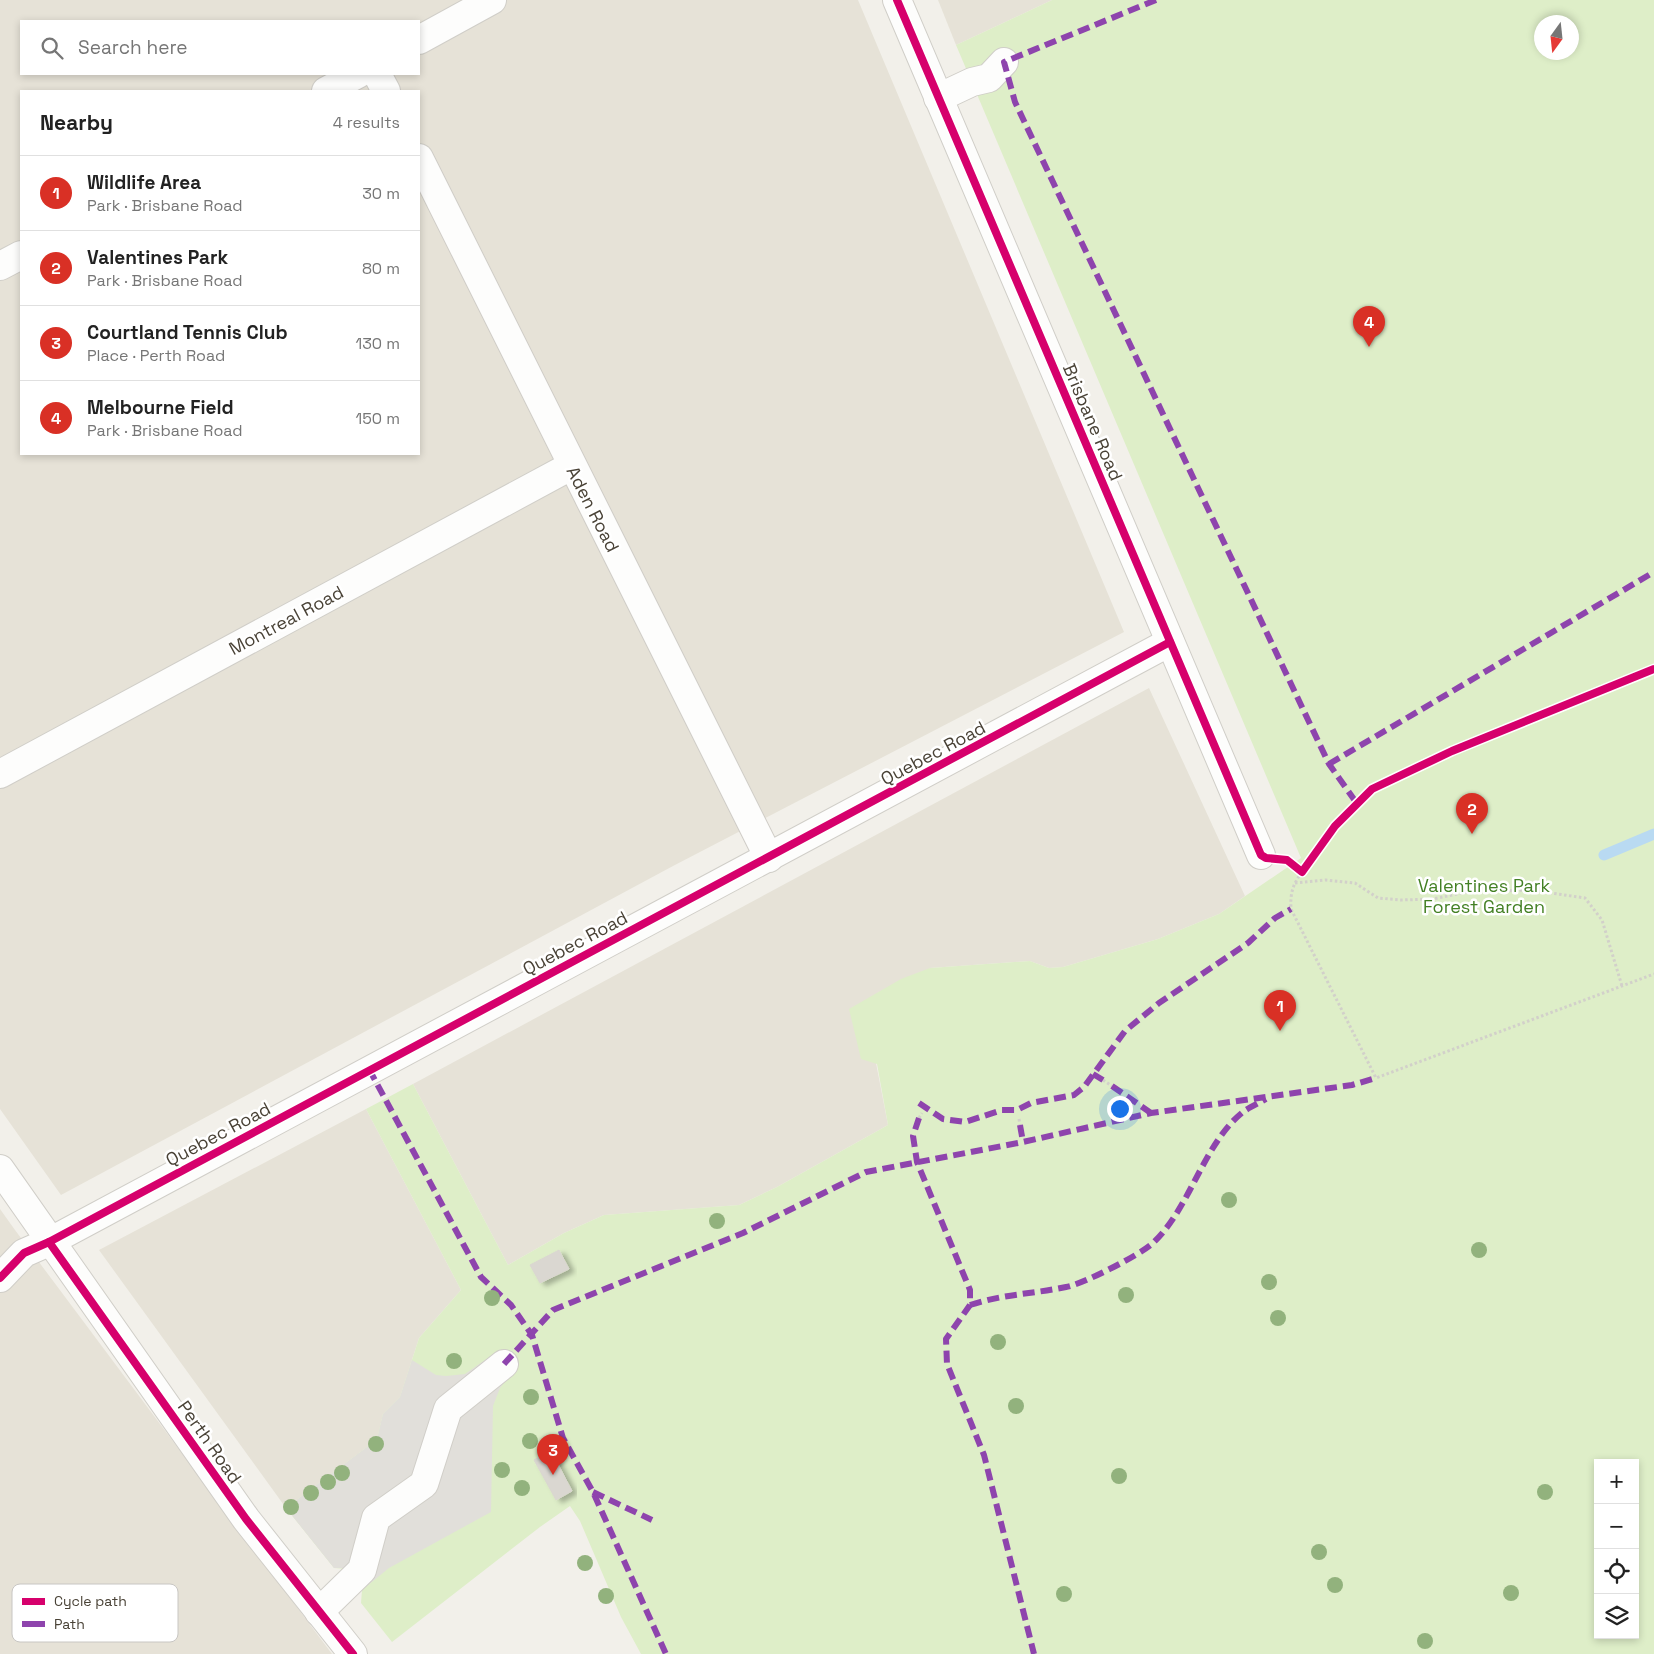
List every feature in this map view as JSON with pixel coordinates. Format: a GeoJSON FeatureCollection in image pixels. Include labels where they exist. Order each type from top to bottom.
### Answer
{"type":"FeatureCollection","features":[{"type":"Feature","properties":{"kind":"street"},"geometry":{"type":"LineString","coordinates":[[420,39],[492,0]]}},
{"type":"Feature","properties":{"kind":"street","name":"Brisbane Road"},"geometry":{"type":"LineString","coordinates":[[897,0],[1261,855]]}},
{"type":"Feature","properties":{"kind":"street"},"geometry":{"type":"LineString","coordinates":[[938,98],[972,82],[989,78],[1004,62]]}},
{"type":"Feature","properties":{"kind":"street"},"geometry":{"type":"LineString","coordinates":[[328,90],[356,75]]}},
{"type":"Feature","properties":{"kind":"street"},"geometry":{"type":"LineString","coordinates":[[378,75],[385,90]]}},
{"type":"Feature","properties":{"kind":"street","name":"Aden Road"},"geometry":{"type":"LineString","coordinates":[[420,160],[571,466],[769,858]]}},
{"type":"Feature","properties":{"kind":"street"},"geometry":{"type":"LineString","coordinates":[[0,266],[20,256]]}},
{"type":"Feature","properties":{"kind":"street","name":"Montreal Road"},"geometry":{"type":"LineString","coordinates":[[0,774],[571,466]]}},
{"type":"Feature","properties":{"kind":"street","name":"Quebec Road"},"geometry":{"type":"LineString","coordinates":[[0,1278],[24,1253],[50,1242],[369,1069],[769,858],[1170,642]]}},
{"type":"Feature","properties":{"kind":"street","name":"Perth Road"},"geometry":{"type":"LineString","coordinates":[[0,1169],[246,1519],[353,1654]]}},
{"type":"Feature","properties":{"kind":"street"},"geometry":{"type":"LineString","coordinates":[[319,1612],[362,1570],[376,1518],[424,1484],[448,1409],[504,1364]]}},
{"type":"Feature","properties":{"kind":"path"},"geometry":{"type":"LineString","coordinates":[[1261,855],[1266,858],[1287,860],[1305,869],[1294,883],[1290,896],[1291,909],[1376,1078],[1654,974]]}},
{"type":"Feature","properties":{"kind":"path"},"geometry":{"type":"LineString","coordinates":[[1294,883],[1326,880],[1354,883],[1378,898],[1401,900],[1433,899],[1467,892],[1530,890],[1585,898],[1602,920],[1622,986]]}},
{"type":"Feature","properties":{"kind":"path"},"geometry":{"type":"LineString","coordinates":[[1103,1080],[1112,1086]]}},
{"type":"Feature","properties":{"kind":"path"},"geometry":{"type":"LineString","coordinates":[[919,1118],[922,1114]]}},
{"type":"Feature","properties":{"kind":"path"},"geometry":{"type":"LineString","coordinates":[[1019,1119],[1020,1125]]}},
{"type":"Feature","properties":{"kind":"shaded area"},"geometry":{"type":"Polygon","coordinates":[[[0,0],[858,0],[1124,632],[673,866],[61,1195],[0,1109],[0,0]]]}},
{"type":"Feature","properties":{"kind":"shaded area"},"geometry":{"type":"Polygon","coordinates":[[[938,0],[1052,0],[956,45],[938,0]]]}},
{"type":"Feature","properties":{"kind":"shaded area"},"geometry":{"type":"Polygon","coordinates":[[[1149,688],[1245,896],[1219,914],[1158,939],[1063,967],[1049,968],[1030,961],[930,968],[876,1063],[888,1125],[777,1187],[739,1205],[604,1215],[564,1233],[508,1265],[413,1084],[1149,688]]]}},
{"type":"Feature","properties":{"kind":"shaded area"},"geometry":{"type":"Polygon","coordinates":[[[366,1109],[461,1290],[419,1338],[400,1397],[383,1414],[378,1435],[371,1444],[286,1508],[99,1250],[366,1109]]]}},
{"type":"Feature","properties":{"kind":"shaded area"},"geometry":{"type":"Polygon","coordinates":[[[0,1209],[332,1654],[0,1654],[0,1209]]]}},
{"type":"Feature","properties":{"kind":"shaded area"},"geometry":{"type":"Polygon","coordinates":[[[495,1353],[511,1373],[500,1388],[493,1406],[491,1512],[389,1568],[362,1590],[347,1568],[334,1568],[286,1508],[371,1444],[378,1435],[383,1414],[400,1397],[412,1360],[436,1375],[446,1376],[465,1374],[495,1353]]]}},
{"type":"Feature","properties":{"kind":"green space","name":"Valentines Park Forest Garden"},"geometry":{"type":"Polygon","coordinates":[[[1052,0],[1654,0],[1654,1654],[641,1654],[621,1617],[580,1521],[570,1506],[540,1527],[392,1642],[361,1603],[362,1590],[347,1569],[334,1568],[286,1508],[371,1444],[378,1435],[383,1414],[400,1397],[419,1338],[461,1290],[366,1109],[413,1084],[508,1265],[564,1233],[604,1215],[739,1205],[777,1187],[888,1125],[877,1064],[861,1059],[849,1009],[901,979],[930,968],[1030,961],[1049,968],[1063,967],[1158,939],[1219,914],[1301,858],[956,45],[1052,0]]]}},
{"type":"Feature","properties":{"kind":"building"},"geometry":{"type":"Polygon","coordinates":[[[559,1250],[569,1269],[540,1283],[530,1265],[559,1250]]]}},
{"type":"Feature","properties":{"kind":"building"},"geometry":{"type":"Polygon","coordinates":[[[551,1451],[572,1491],[556,1500],[534,1460],[551,1451]]]}},
{"type":"Feature","properties":{"kind":"waterway"},"geometry":{"type":"LineString","coordinates":[[1604,855],[1654,834]]}},
{"type":"Feature","properties":{"kind":"marked path"},"geometry":{"type":"LineString","coordinates":[[1156,0],[1004,62],[1015,102],[1329,764],[1358,805]]}},
{"type":"Feature","properties":{"kind":"marked path"},"geometry":{"type":"LineString","coordinates":[[1329,764],[1654,572]]}},
{"type":"Feature","properties":{"kind":"marked path"},"geometry":{"type":"LineString","coordinates":[[919,1103],[943,1119],[965,1122],[1002,1110],[1017,1110],[1031,1103],[1074,1095],[1084,1087],[1125,1031],[1159,1003],[1248,943],[1275,918],[1291,909]]}},
{"type":"Feature","properties":{"kind":"marked path"},"geometry":{"type":"LineString","coordinates":[[369,1069],[481,1277],[511,1305],[532,1335],[563,1438],[593,1492],[666,1654]]}},
{"type":"Feature","properties":{"kind":"marked path"},"geometry":{"type":"LineString","coordinates":[[1093,1074],[1103,1080]]}},
{"type":"Feature","properties":{"kind":"marked path"},"geometry":{"type":"LineString","coordinates":[[504,1364],[553,1310],[743,1233],[866,1172],[1023,1142],[1151,1113],[1352,1085],[1376,1078]]}},
{"type":"Feature","properties":{"kind":"marked path"},"geometry":{"type":"LineString","coordinates":[[1112,1086],[1151,1113]]}},
{"type":"Feature","properties":{"kind":"marked path"},"geometry":{"type":"LineString","coordinates":[[970,1305],[1074,1285],[1136,1255],[1153,1243],[1166,1228],[1188,1194],[1217,1141],[1229,1125],[1243,1112],[1266,1099]]}},
{"type":"Feature","properties":{"kind":"marked path"},"geometry":{"type":"LineString","coordinates":[[919,1118],[913,1136],[917,1162],[970,1290],[970,1305],[946,1339],[947,1364],[984,1455],[1034,1654]]}},
{"type":"Feature","properties":{"kind":"marked path"},"geometry":{"type":"LineString","coordinates":[[1020,1125],[1023,1142]]}},
{"type":"Feature","properties":{"kind":"marked path"},"geometry":{"type":"LineString","coordinates":[[593,1492],[652,1520]]}},
{"type":"Feature","properties":{"kind":"cycle path"},"geometry":{"type":"LineString","coordinates":[[897,0],[1261,855],[1266,858],[1287,860],[1302,872],[1335,826],[1372,789],[1452,751],[1654,669]]}},
{"type":"Feature","properties":{"kind":"cycle path"},"geometry":{"type":"LineString","coordinates":[[0,1278],[24,1253],[49,1242],[1170,642]]}},
{"type":"Feature","properties":{"kind":"cycle path"},"geometry":{"type":"LineString","coordinates":[[49,1242],[246,1519],[353,1654]]}},
{"type":"Feature","properties":{"kind":"place","name":"Melbourne Field"},"geometry":{"type":"Point","coordinates":[1369,347]}},
{"type":"Feature","properties":{"kind":"place","name":"Valentines Park"},"geometry":{"type":"Point","coordinates":[1472,834]}},
{"type":"Feature","properties":{"kind":"place","name":"Wildlife Area"},"geometry":{"type":"Point","coordinates":[1280,1031]}},
{"type":"Feature","properties":{"kind":"place","name":"Courtland Tennis Club"},"geometry":{"type":"Point","coordinates":[553,1475]}}]}
